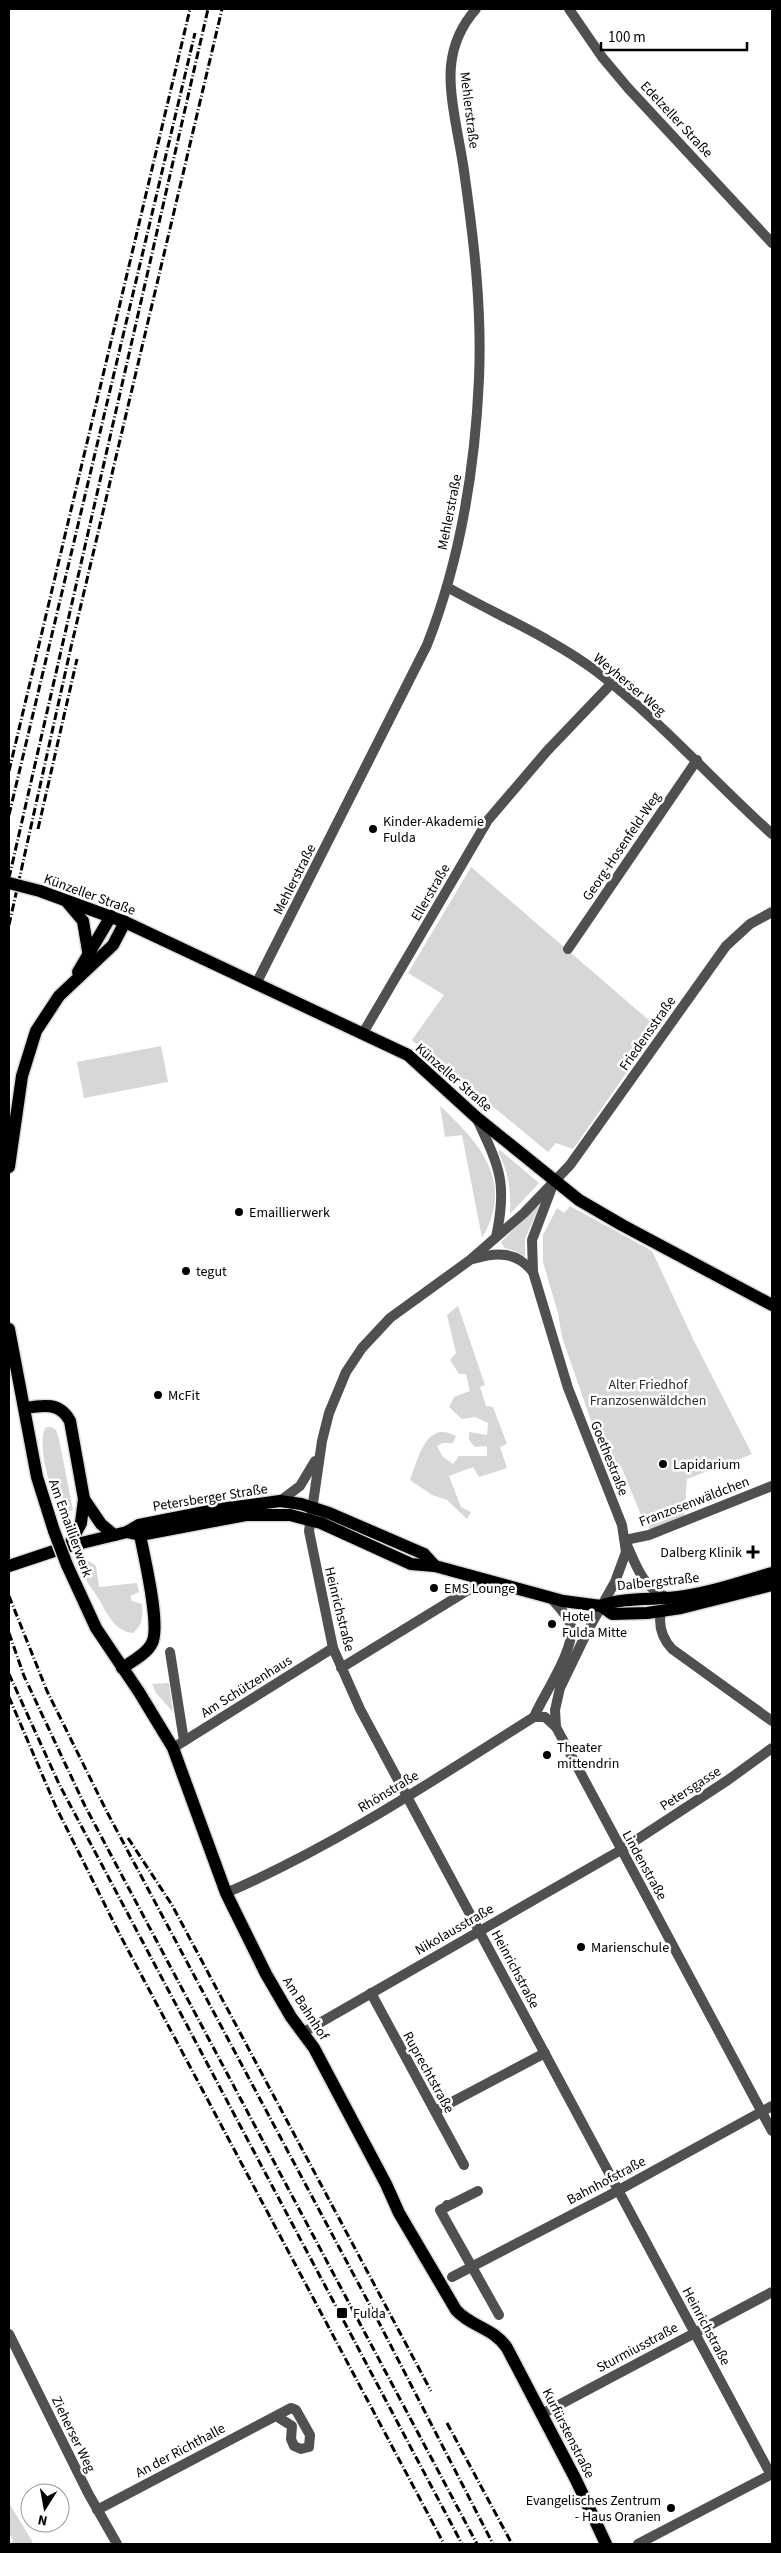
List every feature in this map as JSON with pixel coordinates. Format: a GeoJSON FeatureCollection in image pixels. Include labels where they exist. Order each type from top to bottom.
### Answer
{"type":"FeatureCollection","features":[{"type":"Feature","properties":{"kind":"main road","name":"Künzeller Straße"},"geometry":{"type":"LineString","coordinates":[[9,883],[40,891],[125,922],[408,1055],[476,1117],[579,1200],[772,1305]]}},
{"type":"Feature","properties":{"kind":"main road"},"geometry":{"type":"LineString","coordinates":[[66,900],[83,921],[88,951]]}},
{"type":"Feature","properties":{"kind":"main road"},"geometry":{"type":"LineString","coordinates":[[75,979],[88,951],[111,916]]}},
{"type":"Feature","properties":{"kind":"main road"},"geometry":{"type":"LineString","coordinates":[[9,1167],[18,1096],[30,1046],[44,1017],[75,979],[113,946],[125,922]]}},
{"type":"Feature","properties":{"kind":"main road","name":"Am Emaillierwerk"},"geometry":{"type":"LineString","coordinates":[[9,1329],[37,1477],[54,1531],[67,1565],[96,1628],[122,1668]]}},
{"type":"Feature","properties":{"kind":"main road"},"geometry":{"type":"LineString","coordinates":[[25,1408],[56,1407],[68,1417],[84,1499],[81,1523],[68,1546]]}},
{"type":"Feature","properties":{"kind":"main road"},"geometry":{"type":"LineString","coordinates":[[84,1499],[101,1524],[121,1534]]}},
{"type":"Feature","properties":{"kind":"main road","name":"Petersberger Straße"},"geometry":{"type":"LineString","coordinates":[[121,1534],[139,1524],[280,1501],[424,1554],[435,1566],[483,1581],[551,1598],[602,1606]]}},
{"type":"Feature","properties":{"kind":"main road","name":"Petersberger Straße"},"geometry":{"type":"LineString","coordinates":[[9,1566],[68,1546],[121,1534],[140,1535],[258,1514],[290,1515],[311,1513]]}},
{"type":"Feature","properties":{"kind":"main road"},"geometry":{"type":"LineString","coordinates":[[122,1668],[150,1646],[154,1636],[153,1610],[140,1535]]}},
{"type":"Feature","properties":{"kind":"main road","name":"Dalbergstraße"},"geometry":{"type":"LineString","coordinates":[[772,1573],[710,1591],[668,1598],[613,1601],[602,1606],[612,1614],[661,1611],[772,1585]]}},
{"type":"Feature","properties":{"kind":"main road","name":"Am Bahnhof"},"geometry":{"type":"LineString","coordinates":[[122,1668],[178,1744],[226,1893],[266,1974],[324,2067],[386,2184],[399,2213],[456,2310],[467,2320],[501,2338]]}},
{"type":"Feature","properties":{"kind":"main road","name":"Kurfürstenstraße"},"geometry":{"type":"LineString","coordinates":[[501,2338],[542,2414],[606,2544]]}},
{"type":"Feature","properties":{"kind":"street","name":"Mehlerstraße"},"geometry":{"type":"LineString","coordinates":[[256,984],[415,670],[438,617],[461,525],[472,462],[479,379],[480,326],[478,266],[450,69],[458,34],[476,9]]}},
{"type":"Feature","properties":{"kind":"street","name":"Edelzeller Straße"},"geometry":{"type":"LineString","coordinates":[[569,9],[602,57],[623,82],[772,243]]}},
{"type":"Feature","properties":{"kind":"street","name":"Weyherser Weg"},"geometry":{"type":"LineString","coordinates":[[447,587],[571,655],[611,684],[697,760],[772,834]]}},
{"type":"Feature","properties":{"kind":"street","name":"Ellerstraße"},"geometry":{"type":"LineString","coordinates":[[363,1033],[488,820],[547,751],[611,684]]}},
{"type":"Feature","properties":{"kind":"street","name":"Georg-Hosenfeld-Weg"},"geometry":{"type":"LineString","coordinates":[[568,949],[697,760]]}},
{"type":"Feature","properties":{"kind":"street","name":"Friedensstraße"},"geometry":{"type":"LineString","coordinates":[[554,1181],[570,1165],[726,946],[750,924],[772,912]]}},
{"type":"Feature","properties":{"kind":"street"},"geometry":{"type":"LineString","coordinates":[[476,1117],[496,1159],[502,1182],[503,1204],[496,1237]]}},
{"type":"Feature","properties":{"kind":"street","name":"Goethestraße"},"geometry":{"type":"LineString","coordinates":[[554,1181],[548,1202],[532,1240],[533,1272],[565,1379],[622,1525],[625,1540],[625,1557],[615,1582],[602,1606]]}},
{"type":"Feature","properties":{"kind":"street","name":"Heinrichstraße"},"geometry":{"type":"LineString","coordinates":[[554,1181],[470,1260],[404,1307],[362,1348],[346,1372],[335,1396],[319,1454],[311,1513],[310,1542],[333,1648],[360,1709],[772,2474]]}},
{"type":"Feature","properties":{"kind":"street"},"geometry":{"type":"LineString","coordinates":[[470,1260],[486,1255],[506,1254],[519,1259],[533,1272]]}},
{"type":"Feature","properties":{"kind":"street","name":"Heinrichstraße"},"geometry":{"type":"LineString","coordinates":[[280,1501],[300,1486],[319,1454]]}},
{"type":"Feature","properties":{"kind":"street","name":"Franzosenwäldchen"},"geometry":{"type":"LineString","coordinates":[[625,1540],[650,1535],[772,1486]]}},
{"type":"Feature","properties":{"kind":"street","name":"Goethestraße"},"geometry":{"type":"LineString","coordinates":[[625,1540],[645,1582],[653,1590],[668,1598]]}},
{"type":"Feature","properties":{"kind":"street"},"geometry":{"type":"LineString","coordinates":[[341,1668],[483,1581]]}},
{"type":"Feature","properties":{"kind":"street"},"geometry":{"type":"LineString","coordinates":[[534,1717],[567,1649],[572,1634],[570,1624],[551,1598]]}},
{"type":"Feature","properties":{"kind":"street","name":"Lindenstraße"},"geometry":{"type":"LineString","coordinates":[[602,1606],[560,1688],[555,1710],[556,1727],[772,2131]]}},
{"type":"Feature","properties":{"kind":"street"},"geometry":{"type":"LineString","coordinates":[[661,1611],[660,1620],[663,1639],[672,1649],[772,1721]]}},
{"type":"Feature","properties":{"kind":"street","name":"Am Schützenhaus"},"geometry":{"type":"LineString","coordinates":[[178,1744],[333,1648]]}},
{"type":"Feature","properties":{"kind":"street","name":"Am Bahnhof"},"geometry":{"type":"LineString","coordinates":[[170,1652],[178,1744]]}},
{"type":"Feature","properties":{"kind":"street"},"geometry":{"type":"LineString","coordinates":[[534,1717],[544,1716],[556,1727]]}},
{"type":"Feature","properties":{"kind":"street","name":"Rhönstraße"},"geometry":{"type":"LineString","coordinates":[[226,1893],[293,1863],[407,1797],[534,1717]]}},
{"type":"Feature","properties":{"kind":"street","name":"Petersgasse"},"geometry":{"type":"LineString","coordinates":[[621,1850],[728,1780],[772,1748]]}},
{"type":"Feature","properties":{"kind":"street","name":"Nikolausstraße"},"geometry":{"type":"LineString","coordinates":[[302,2033],[621,1850]]}},
{"type":"Feature","properties":{"kind":"street","name":"Ruprechtstraße"},"geometry":{"type":"LineString","coordinates":[[371,1993],[464,2165]]}},
{"type":"Feature","properties":{"kind":"street"},"geometry":{"type":"LineString","coordinates":[[435,2111],[546,2053]]}},
{"type":"Feature","properties":{"kind":"street","name":"Bahnhofstraße"},"geometry":{"type":"LineString","coordinates":[[452,2277],[619,2190],[772,2106]]}},
{"type":"Feature","properties":{"kind":"street"},"geometry":{"type":"LineString","coordinates":[[478,2190],[440,2210],[499,2315]]}},
{"type":"Feature","properties":{"kind":"street","name":"Sturmiusstraße"},"geometry":{"type":"LineString","coordinates":[[542,2414],[772,2292]]}},
{"type":"Feature","properties":{"kind":"street","name":"Zieherser Weg"},"geometry":{"type":"LineString","coordinates":[[9,2334],[97,2510],[117,2544]]}},
{"type":"Feature","properties":{"kind":"street","name":"An der Richthalle"},"geometry":{"type":"LineString","coordinates":[[97,2510],[276,2416]]}},
{"type":"Feature","properties":{"kind":"street"},"geometry":{"type":"LineString","coordinates":[[638,2544],[772,2474]]}},
{"type":"Feature","properties":{"kind":"green space"},"geometry":{"type":"Polygon","coordinates":[[[471,867],[658,1028],[573,1149],[556,1143],[548,1152],[412,1040],[444,995],[408,973],[471,867]]]}},
{"type":"Feature","properties":{"kind":"green space"},"geometry":{"type":"Polygon","coordinates":[[[161,1046],[168,1082],[84,1098],[77,1062],[161,1046]]]}},
{"type":"Feature","properties":{"kind":"green space"},"geometry":{"type":"Polygon","coordinates":[[[440,1106],[480,1149],[494,1181],[495,1199],[491,1218],[482,1238],[462,1135],[445,1137],[440,1106]]]}},
{"type":"Feature","properties":{"kind":"green space"},"geometry":{"type":"Polygon","coordinates":[[[500,1150],[539,1183],[510,1214],[508,1182],[505,1167],[498,1152],[500,1150]]]}},
{"type":"Feature","properties":{"kind":"green space"},"geometry":{"type":"Polygon","coordinates":[[[537,1206],[539,1207],[525,1239],[525,1257],[515,1251],[504,1248],[501,1242],[537,1206]]]}},
{"type":"Feature","properties":{"kind":"green space","name":"Alter Friedhof Franzosenwäldchen"},"geometry":{"type":"Polygon","coordinates":[[[570,1206],[652,1251],[693,1339],[752,1454],[687,1479],[684,1516],[650,1530],[645,1519],[643,1520],[621,1466],[618,1467],[608,1444],[602,1446],[597,1438],[562,1337],[558,1313],[543,1262],[543,1235],[557,1208],[564,1213],[570,1206]]]}},
{"type":"Feature","properties":{"kind":"green space"},"geometry":{"type":"Polygon","coordinates":[[[458,1306],[485,1385],[480,1387],[486,1406],[493,1407],[507,1444],[500,1447],[507,1468],[479,1477],[473,1467],[449,1476],[461,1507],[471,1512],[467,1519],[447,1500],[432,1495],[410,1480],[420,1452],[430,1437],[437,1433],[446,1432],[456,1436],[453,1443],[443,1443],[437,1446],[443,1457],[453,1464],[459,1456],[487,1456],[487,1446],[475,1447],[469,1440],[469,1432],[487,1435],[488,1423],[475,1417],[462,1419],[449,1407],[454,1397],[470,1391],[466,1374],[459,1374],[450,1360],[456,1353],[447,1315],[458,1306]]]}},
{"type":"Feature","properties":{"kind":"green space"},"geometry":{"type":"Polygon","coordinates":[[[46,1427],[56,1430],[59,1439],[73,1510],[65,1513],[58,1512],[46,1469],[43,1435],[46,1427]]]}},
{"type":"Feature","properties":{"kind":"green space"},"geometry":{"type":"Polygon","coordinates":[[[89,1561],[96,1566],[99,1587],[137,1583],[139,1592],[130,1596],[132,1601],[142,1604],[142,1617],[141,1623],[133,1633],[117,1626],[109,1617],[88,1583],[79,1563],[89,1561]]]}},
{"type":"Feature","properties":{"kind":"green space"},"geometry":{"type":"Polygon","coordinates":[[[169,1683],[173,1712],[156,1693],[152,1684],[169,1683]]]}},
{"type":"Feature","properties":{"kind":"green space"},"geometry":{"type":"Polygon","coordinates":[[[9,2503],[20,2521],[20,2533],[27,2533],[33,2544],[11,2544],[13,2540],[9,2533],[9,2503]]]}},
{"type":"Feature","properties":{"kind":"railway"},"geometry":{"type":"LineString","coordinates":[[9,771],[190,9]]}},
{"type":"Feature","properties":{"kind":"railway"},"geometry":{"type":"LineString","coordinates":[[9,878],[208,9]]}},
{"type":"Feature","properties":{"kind":"railway"},"geometry":{"type":"LineString","coordinates":[[9,925],[71,647],[222,9]]}},
{"type":"Feature","properties":{"kind":"railway"},"geometry":{"type":"LineString","coordinates":[[9,815],[195,33]]}},
{"type":"Feature","properties":{"kind":"railway"},"geometry":{"type":"LineString","coordinates":[[38,829],[77,659]]}},
{"type":"Feature","properties":{"kind":"railway"},"geometry":{"type":"LineString","coordinates":[[9,1596],[47,1691],[107,1812],[373,2311],[493,2544]]}},
{"type":"Feature","properties":{"kind":"railway"},"geometry":{"type":"LineString","coordinates":[[9,1633],[24,1676],[85,1806],[477,2544]]}},
{"type":"Feature","properties":{"kind":"railway"},"geometry":{"type":"LineString","coordinates":[[9,1674],[59,1784],[462,2544]]}},
{"type":"Feature","properties":{"kind":"railway"},"geometry":{"type":"LineString","coordinates":[[9,1697],[56,1807],[120,1935],[444,2544]]}},
{"type":"Feature","properties":{"kind":"railway"},"geometry":{"type":"LineString","coordinates":[[128,1838],[172,1905],[431,2391]]}},
{"type":"Feature","properties":{"kind":"railway"},"geometry":{"type":"LineString","coordinates":[[447,2423],[512,2544]]}},
{"type":"Feature","properties":{"kind":"place","name":"Kinder-Akademie Fulda"},"geometry":{"type":"Point","coordinates":[373,829]}},
{"type":"Feature","properties":{"kind":"place","name":"Emaillierwerk"},"geometry":{"type":"Point","coordinates":[239,1212]}},
{"type":"Feature","properties":{"kind":"place","name":"tegut"},"geometry":{"type":"Point","coordinates":[186,1271]}},
{"type":"Feature","properties":{"kind":"place","name":"McFit"},"geometry":{"type":"Point","coordinates":[158,1395]}},
{"type":"Feature","properties":{"kind":"place","name":"Lapidarium"},"geometry":{"type":"Point","coordinates":[663,1464]}},
{"type":"Feature","properties":{"kind":"place","name":"Dalberg Klinik"},"geometry":{"type":"Point","coordinates":[753,1552]}},
{"type":"Feature","properties":{"kind":"place","name":"EMS Lounge"},"geometry":{"type":"Point","coordinates":[434,1588]}},
{"type":"Feature","properties":{"kind":"place","name":"Hotel Fulda Mitte"},"geometry":{"type":"Point","coordinates":[552,1624]}},
{"type":"Feature","properties":{"kind":"place","name":"Theater mittendrin"},"geometry":{"type":"Point","coordinates":[547,1755]}},
{"type":"Feature","properties":{"kind":"place","name":"Marienschule"},"geometry":{"type":"Point","coordinates":[581,1947]}},
{"type":"Feature","properties":{"kind":"place","name":"Fulda"},"geometry":{"type":"Point","coordinates":[342,2313]}},
{"type":"Feature","properties":{"kind":"place","name":"Evangelisches Zentrum - Haus Oranien"},"geometry":{"type":"Point","coordinates":[671,2508]}}]}
